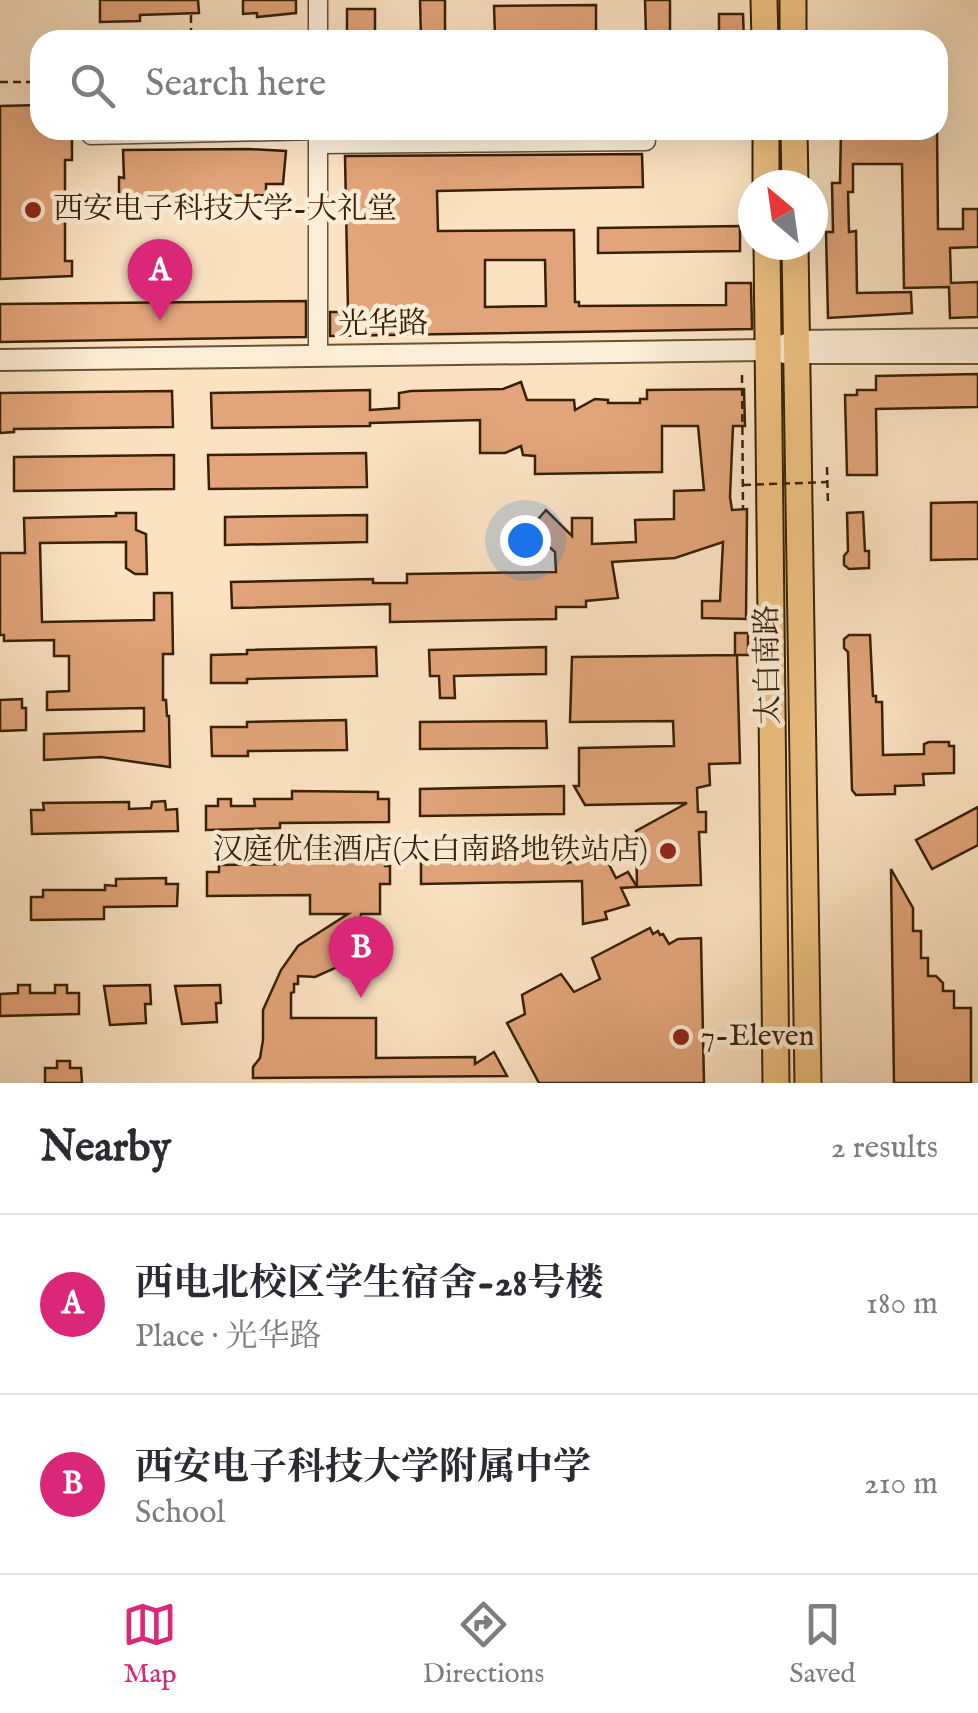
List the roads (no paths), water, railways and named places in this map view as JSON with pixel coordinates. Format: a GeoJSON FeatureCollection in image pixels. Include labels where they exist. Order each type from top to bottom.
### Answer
{"type":"FeatureCollection","features":[{"type":"Feature","properties":{"kind":"main road"},"geometry":{"type":"LineString","coordinates":[[764,0],[765,30]]}},
{"type":"Feature","properties":{"kind":"main road"},"geometry":{"type":"LineString","coordinates":[[793,0],[793,30]]}},
{"type":"Feature","properties":{"kind":"main road"},"geometry":{"type":"LineString","coordinates":[[766,140],[766,170]]}},
{"type":"Feature","properties":{"kind":"main road"},"geometry":{"type":"LineString","coordinates":[[794,140],[795,170]]}},
{"type":"Feature","properties":{"kind":"main road","name":"太白南路"},"geometry":{"type":"LineString","coordinates":[[766,260],[776,1083]]}},
{"type":"Feature","properties":{"kind":"main road","name":"太白南路"},"geometry":{"type":"LineString","coordinates":[[795,260],[808,1083]]}},
{"type":"Feature","properties":{"kind":"street"},"geometry":{"type":"LineString","coordinates":[[318,0],[318,30]]}},
{"type":"Feature","properties":{"kind":"street"},"geometry":{"type":"LineString","coordinates":[[318,140],[318,356]]}},
{"type":"Feature","properties":{"kind":"street"},"geometry":{"type":"LineString","coordinates":[[591,140],[646,141]]}},
{"type":"Feature","properties":{"kind":"street","name":"光华路"},"geometry":{"type":"LineString","coordinates":[[0,360],[768,350],[978,339]]}},
{"type":"Feature","properties":{"kind":"street","name":"光华路"},"geometry":{"type":"LineString","coordinates":[[796,348],[978,353]]}},
{"type":"Feature","properties":{"kind":"place","name":"西安电子科技大学-大礼堂"},"geometry":{"type":"Point","coordinates":[33,210]}},
{"type":"Feature","properties":{"kind":"place","name":"西电北校区学生宿舍-28号楼"},"geometry":{"type":"Point","coordinates":[160,321]}},
{"type":"Feature","properties":{"kind":"place","name":"汉庭优佳酒店(太白南路地铁站店)"},"geometry":{"type":"Point","coordinates":[668,851]}},
{"type":"Feature","properties":{"kind":"place","name":"西安电子科技大学附属中学"},"geometry":{"type":"Point","coordinates":[361,998]}},
{"type":"Feature","properties":{"kind":"place","name":"7-Eleven"},"geometry":{"type":"Point","coordinates":[681,1037]}}]}
